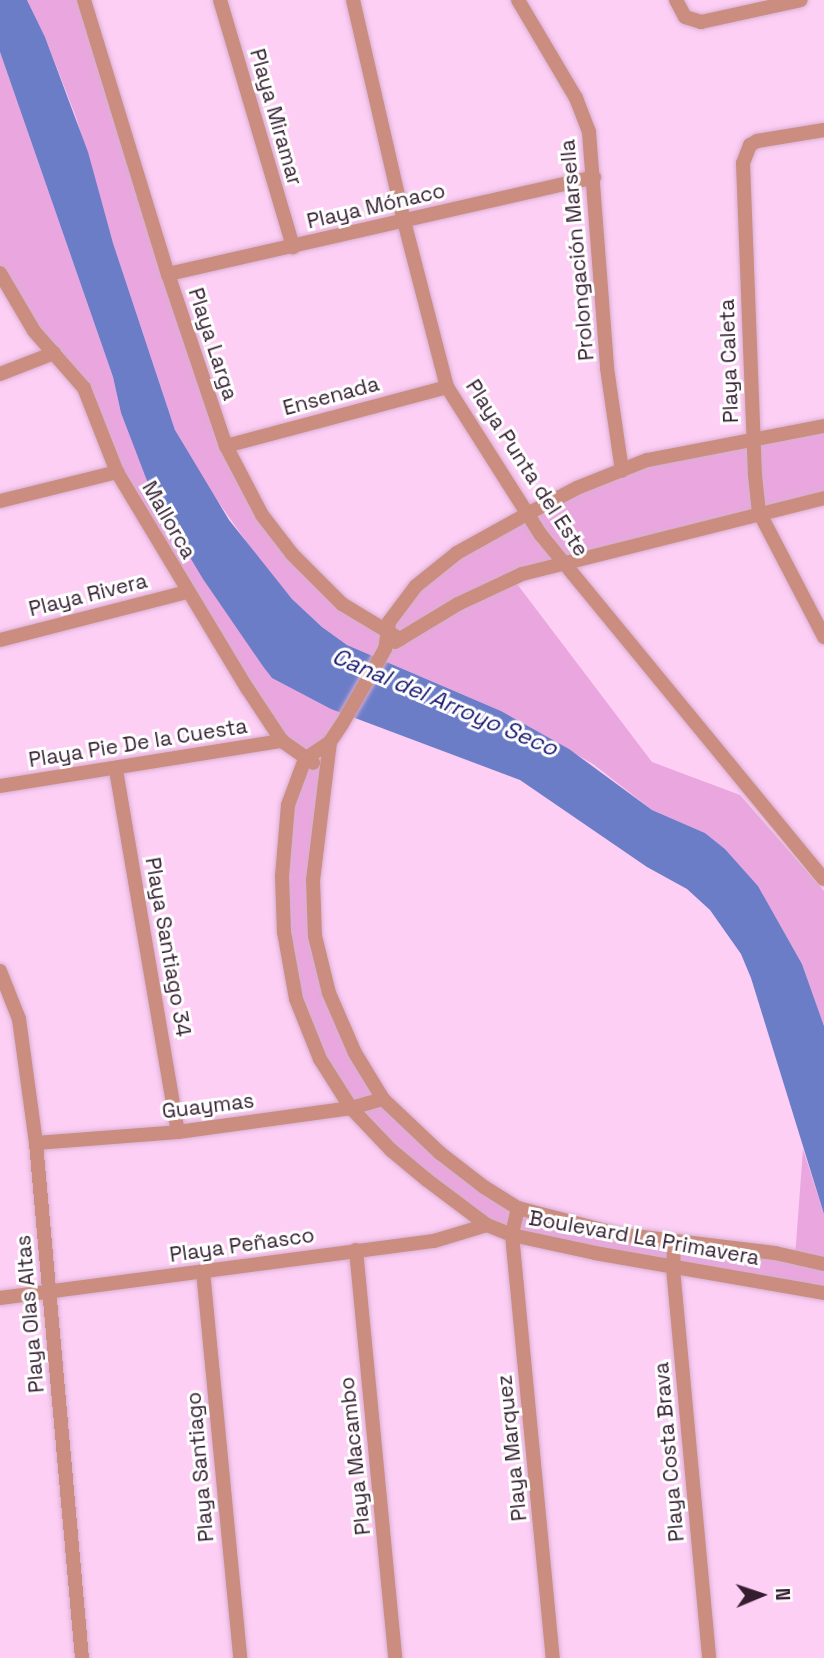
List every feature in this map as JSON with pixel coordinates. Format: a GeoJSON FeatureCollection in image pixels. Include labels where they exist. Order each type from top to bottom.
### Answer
{"type":"FeatureCollection","features":[{"type":"Feature","properties":{"kind":"street","name":"Playa Larga"},"geometry":{"type":"LineString","coordinates":[[84,0],[168,274],[226,446],[262,515],[292,554],[342,604],[400,639]]}},
{"type":"Feature","properties":{"kind":"street","name":"Playa Miramar"},"geometry":{"type":"LineString","coordinates":[[220,0],[293,247]]}},
{"type":"Feature","properties":{"kind":"street","name":"Playa Punta del Este"},"geometry":{"type":"LineString","coordinates":[[354,0],[404,222],[447,387],[527,514],[562,563],[824,879]]}},
{"type":"Feature","properties":{"kind":"street","name":"Prolongación Marsella"},"geometry":{"type":"LineString","coordinates":[[518,0],[582,110],[591,142],[607,368],[622,471]]}},
{"type":"Feature","properties":{"kind":"street"},"geometry":{"type":"LineString","coordinates":[[676,0],[685,17],[696,22],[797,1]]}},
{"type":"Feature","properties":{"kind":"street","name":"Playa Caleta"},"geometry":{"type":"LineString","coordinates":[[824,130],[757,141],[750,145],[743,163],[753,441],[759,512],[824,637]]}},
{"type":"Feature","properties":{"kind":"street","name":"Playa Mónaco"},"geometry":{"type":"LineString","coordinates":[[168,274],[594,177]]}},
{"type":"Feature","properties":{"kind":"street","name":"Mallorca"},"geometry":{"type":"LineString","coordinates":[[0,273],[34,331],[84,388],[117,472],[187,592],[282,741],[325,770]]}},
{"type":"Feature","properties":{"kind":"street"},"geometry":{"type":"LineString","coordinates":[[0,373],[54,353]]}},
{"type":"Feature","properties":{"kind":"street","name":"Ensenada"},"geometry":{"type":"LineString","coordinates":[[226,446],[447,387]]}},
{"type":"Feature","properties":{"kind":"street","name":"Boulevard La Primavera"},"geometry":{"type":"LineString","coordinates":[[824,426],[647,460],[577,488],[457,552],[405,598],[386,630],[382,652],[342,724],[330,742],[305,759],[285,823],[282,876],[284,932],[296,999],[320,1059],[351,1108],[391,1150],[487,1225],[512,1235],[673,1268],[824,1293]]}},
{"type":"Feature","properties":{"kind":"street"},"geometry":{"type":"LineString","coordinates":[[0,501],[117,472]]}},
{"type":"Feature","properties":{"kind":"street","name":"Boulevard La Primavera"},"geometry":{"type":"LineString","coordinates":[[382,652],[400,639],[500,583],[562,563],[824,498]]}},
{"type":"Feature","properties":{"kind":"street","name":"Playa Rivera"},"geometry":{"type":"LineString","coordinates":[[0,640],[187,592]]}},
{"type":"Feature","properties":{"kind":"street","name":"Playa Pie De la Cuesta"},"geometry":{"type":"LineString","coordinates":[[0,786],[116,770],[282,741]]}},
{"type":"Feature","properties":{"kind":"street","name":"Boulevard La Primavera"},"geometry":{"type":"LineString","coordinates":[[330,742],[313,880],[315,936],[329,993],[355,1054],[383,1099],[440,1153],[484,1187],[519,1208],[618,1234],[775,1253],[824,1264]]}},
{"type":"Feature","properties":{"kind":"street","name":"Playa Santiago 34"},"geometry":{"type":"LineString","coordinates":[[116,770],[178,1132]]}},
{"type":"Feature","properties":{"kind":"street","name":"Playa Olas Altas"},"geometry":{"type":"LineString","coordinates":[[0,971],[19,1019],[36,1143],[82,1658]]}},
{"type":"Feature","properties":{"kind":"street","name":"Guaymas"},"geometry":{"type":"LineString","coordinates":[[36,1143],[178,1132],[351,1108],[383,1099]]}},
{"type":"Feature","properties":{"kind":"street"},"geometry":{"type":"LineString","coordinates":[[512,1235],[519,1208]]}},
{"type":"Feature","properties":{"kind":"street","name":"Playa Peñasco"},"geometry":{"type":"LineString","coordinates":[[0,1298],[434,1241],[487,1225]]}},
{"type":"Feature","properties":{"kind":"street","name":"Playa Marquez"},"geometry":{"type":"LineString","coordinates":[[512,1235],[553,1658]]}},
{"type":"Feature","properties":{"kind":"street","name":"Playa Costa Brava"},"geometry":{"type":"LineString","coordinates":[[674,1242],[673,1268],[709,1658]]}},
{"type":"Feature","properties":{"kind":"street","name":"Playa Macambo"},"geometry":{"type":"LineString","coordinates":[[356,1250],[395,1658]]}},
{"type":"Feature","properties":{"kind":"street","name":"Playa Santiago"},"geometry":{"type":"LineString","coordinates":[[203,1271],[240,1658]]}},
{"type":"Feature","properties":{"kind":"shaded area"},"geometry":{"type":"Polygon","coordinates":[[[27,0],[80,0],[195,360],[262,515],[362,618],[389,622],[457,553],[609,476],[824,425],[824,494],[514,580],[652,762],[740,795],[824,891],[824,1026],[802,964],[758,886],[725,849],[705,833],[652,810],[593,764],[501,711],[347,645],[322,627],[292,599],[257,557],[205,483],[175,430],[113,243],[76,117],[45,37],[27,0]]]}},
{"type":"Feature","properties":{"kind":"shaded area"},"geometry":{"type":"Polygon","coordinates":[[[0,52],[113,377],[121,413],[152,494],[262,665],[347,715],[306,759],[325,770],[313,880],[329,994],[383,1099],[518,1208],[618,1234],[795,1257],[803,1149],[824,1214],[824,1293],[487,1225],[351,1108],[296,999],[284,932],[285,823],[305,759],[282,741],[117,472],[91,405],[0,273],[0,52]]]}},
{"type":"Feature","properties":{"kind":"water","name":"Canal del Arroyo Seco"},"geometry":{"type":"Polygon","coordinates":[[[0,0],[27,0],[45,37],[88,152],[113,243],[175,430],[229,520],[292,599],[322,627],[347,645],[501,711],[569,749],[652,810],[705,833],[725,849],[758,886],[802,964],[824,1026],[824,1214],[751,978],[741,954],[710,910],[687,889],[647,867],[520,780],[331,709],[272,678],[203,579],[152,494],[121,413],[113,377],[0,52],[0,0]]]}}]}
